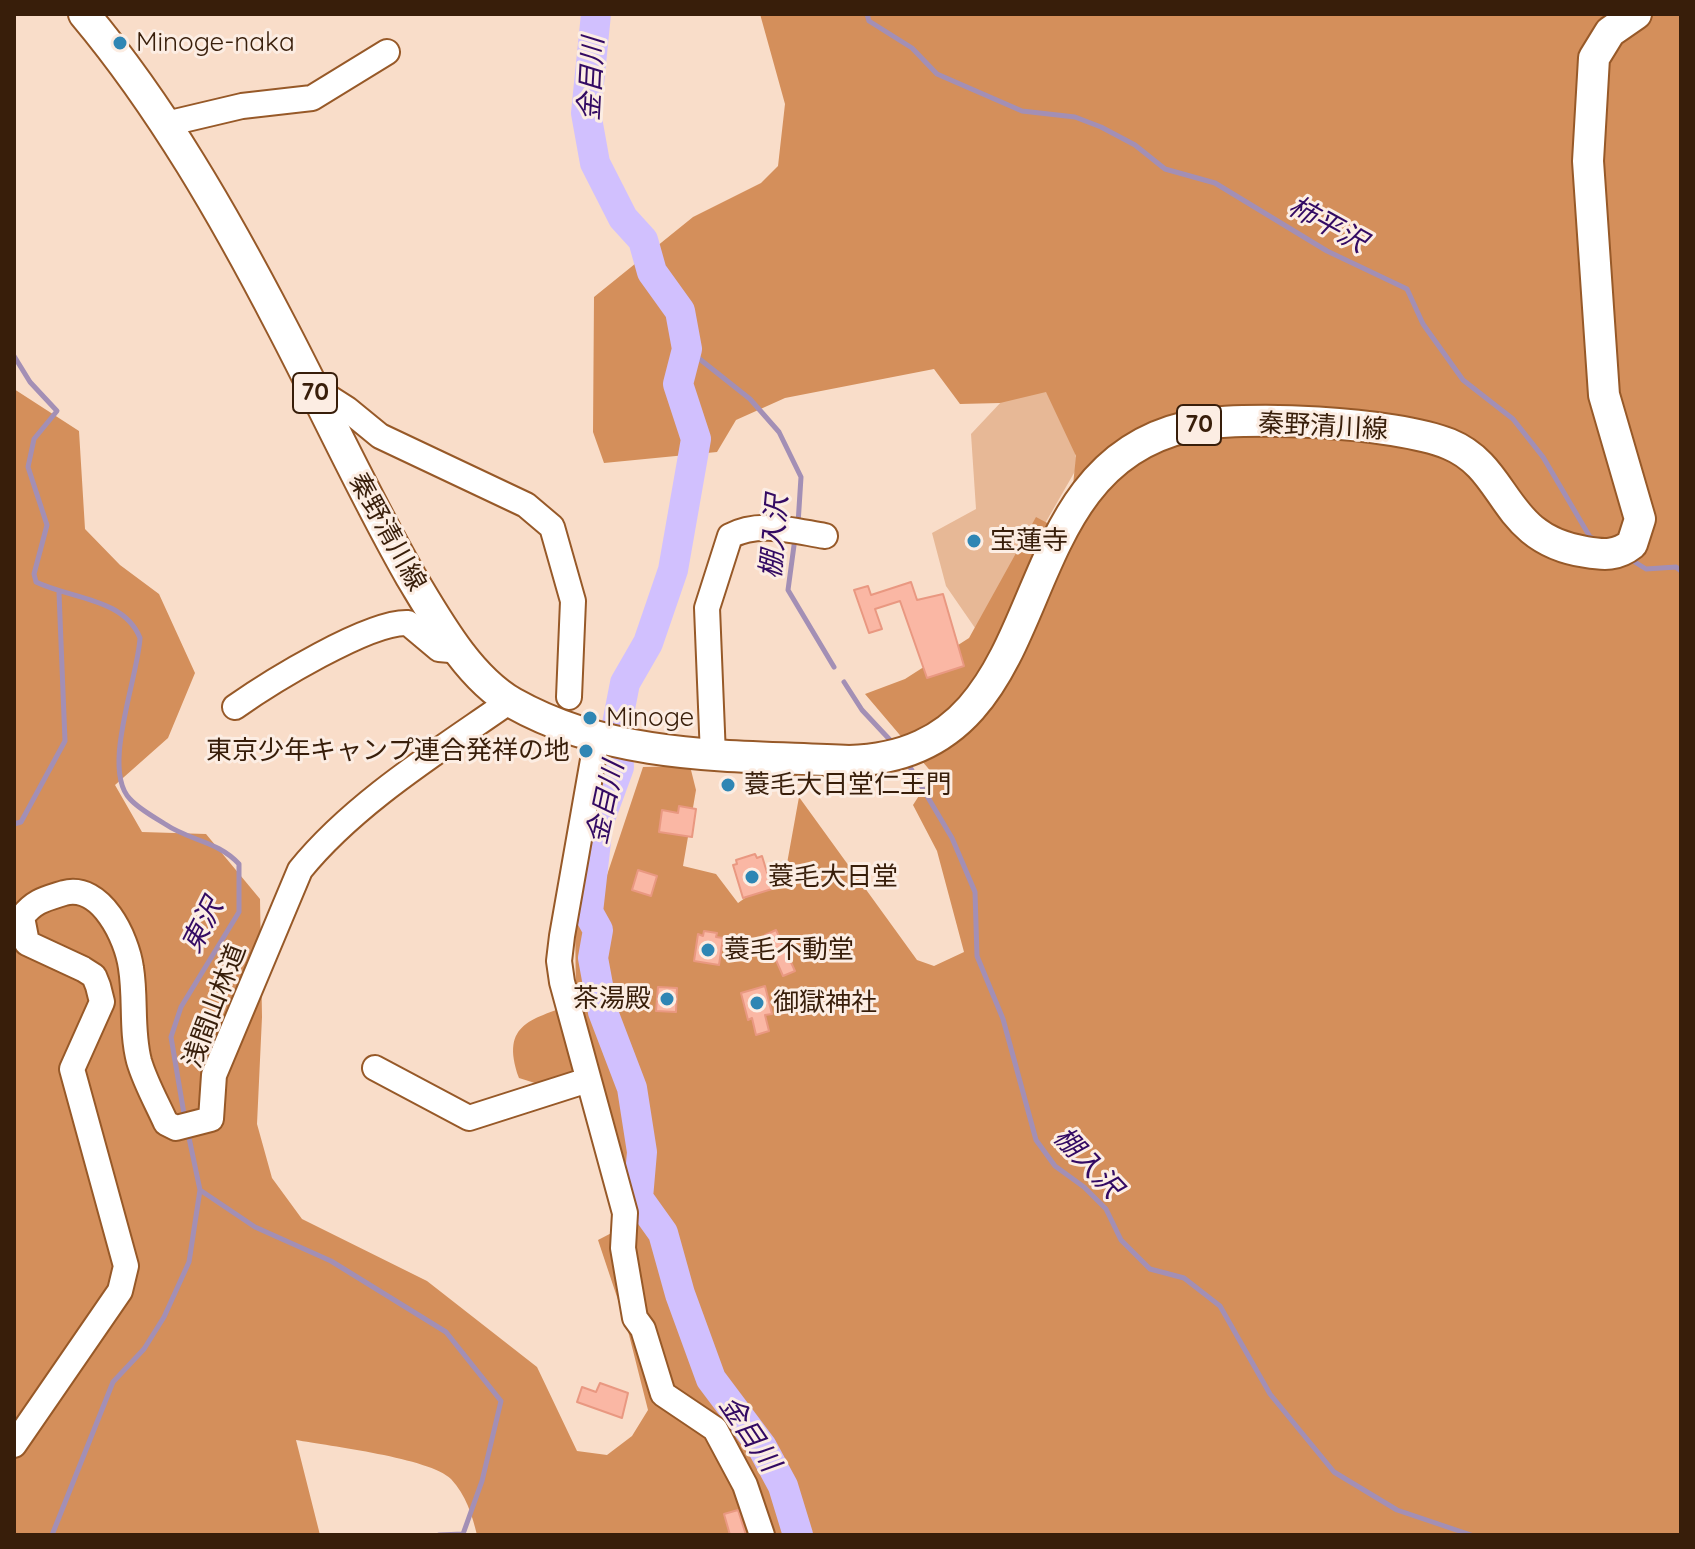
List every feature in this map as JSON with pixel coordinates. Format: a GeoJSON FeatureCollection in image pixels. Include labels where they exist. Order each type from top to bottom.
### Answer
{"type":"FeatureCollection","features":[{"type":"Feature","properties":{"kind":"main road","name":"秦野清川線"},"geometry":{"type":"LineString","coordinates":[[84,14],[166,124],[233,238],[371,508],[434,617],[461,651],[510,701],[565,727],[643,748],[713,756],[849,761],[904,754],[953,729],[987,689],[1070,512],[1089,485],[1131,448],[1186,427],[1220,421],[1382,427],[1451,444],[1488,476],[1523,525],[1542,538],[1572,550],[1619,550],[1640,519],[1604,395],[1588,161],[1594,58],[1610,32],[1636,14]]}},
{"type":"Feature","properties":{"kind":"street"},"geometry":{"type":"LineString","coordinates":[[166,124],[242,106],[312,98],[387,52]]}},
{"type":"Feature","properties":{"kind":"street"},"geometry":{"type":"LineString","coordinates":[[311,386],[347,409],[380,436],[526,505],[552,527],[573,601],[569,697]]}},
{"type":"Feature","properties":{"kind":"street"},"geometry":{"type":"LineString","coordinates":[[713,756],[707,608],[730,536],[743,529],[771,528],[825,536]]}},
{"type":"Feature","properties":{"kind":"street"},"geometry":{"type":"LineString","coordinates":[[235,707],[291,672],[387,626],[408,623],[439,649],[461,651]]}},
{"type":"Feature","properties":{"kind":"street","name":"浅間山林道"},"geometry":{"type":"LineString","coordinates":[[14,1445],[120,1291],[126,1266],[72,1069],[102,1002],[98,986],[94,976],[83,969],[27,943],[22,917],[32,903],[70,891],[87,894],[103,905],[123,941],[131,968],[134,1037],[140,1064],[166,1123],[187,1127],[211,1119],[214,1075],[300,870],[319,846],[418,766],[510,701]]}},
{"type":"Feature","properties":{"kind":"street"},"geometry":{"type":"LineString","coordinates":[[603,738],[559,961],[625,1213],[623,1248],[635,1318],[643,1329],[663,1394],[715,1429],[745,1485],[762,1535]]}},
{"type":"Feature","properties":{"kind":"street"},"geometry":{"type":"LineString","coordinates":[[375,1068],[469,1118],[588,1080]]}},
{"type":"Feature","properties":{"kind":"shaded area"},"geometry":{"type":"Polygon","coordinates":[[[760,14],[1681,14],[1681,1535],[477,1535],[461,1492],[451,1479],[440,1472],[401,1459],[296,1440],[320,1535],[14,1535],[14,389],[79,431],[85,529],[120,565],[159,594],[195,673],[168,738],[115,785],[142,832],[206,834],[260,899],[262,1017],[257,1124],[272,1178],[302,1219],[427,1281],[537,1367],[577,1451],[607,1455],[632,1436],[648,1410],[627,1327],[598,1240],[627,1225],[592,1101],[519,1078],[514,1045],[517,1034],[534,1019],[576,1003],[575,915],[603,887],[643,767],[690,766],[696,790],[683,866],[716,874],[738,903],[786,869],[799,797],[917,960],[934,966],[964,952],[937,851],[913,805],[933,774],[865,694],[905,679],[969,638],[1036,517],[1068,534],[1076,456],[1046,392],[1000,403],[960,404],[934,369],[785,398],[736,420],[717,452],[604,463],[593,432],[594,297],[693,217],[761,183],[778,166],[785,104],[760,14]]]}},
{"type":"Feature","properties":{"kind":"shaded area"},"geometry":{"type":"Polygon","coordinates":[[[1034,367],[1065,410],[1078,466],[1012,581],[984,641],[946,586],[932,533],[976,509],[971,434],[1034,367]]]}},
{"type":"Feature","properties":{"kind":"building"},"geometry":{"type":"Polygon","coordinates":[[[911,582],[917,600],[943,594],[964,666],[927,678],[900,601],[875,609],[882,629],[869,633],[854,590],[868,586],[871,595],[911,582]]]}},
{"type":"Feature","properties":{"kind":"building"},"geometry":{"type":"Polygon","coordinates":[[[679,806],[696,809],[692,837],[659,832],[662,810],[678,813],[679,806]]]}},
{"type":"Feature","properties":{"kind":"building","name":"蓑毛大日堂"},"geometry":{"type":"Polygon","coordinates":[[[755,854],[757,858],[762,856],[772,889],[743,898],[733,865],[737,864],[736,860],[755,854]]]}},
{"type":"Feature","properties":{"kind":"building"},"geometry":{"type":"Polygon","coordinates":[[[638,870],[657,876],[651,896],[632,890],[638,870]]]}},
{"type":"Feature","properties":{"kind":"building"},"geometry":{"type":"Polygon","coordinates":[[[776,930],[795,971],[783,976],[765,935],[776,930]]]}},
{"type":"Feature","properties":{"kind":"building","name":"蓑毛不動堂"},"geometry":{"type":"Polygon","coordinates":[[[704,931],[717,933],[716,937],[723,938],[719,965],[694,961],[698,934],[703,936],[704,931]]]}},
{"type":"Feature","properties":{"kind":"building"},"geometry":{"type":"Polygon","coordinates":[[[765,986],[772,1014],[765,1015],[769,1031],[756,1035],[752,1018],[748,1020],[741,993],[765,986]]]}},
{"type":"Feature","properties":{"kind":"building","name":"茶湯殿"},"geometry":{"type":"Polygon","coordinates":[[[658,987],[677,988],[676,1012],[656,1011],[658,987]]]}},
{"type":"Feature","properties":{"kind":"building"},"geometry":{"type":"Polygon","coordinates":[[[600,1383],[628,1393],[622,1418],[577,1402],[582,1387],[596,1392],[600,1383]]]}},
{"type":"Feature","properties":{"kind":"building"},"geometry":{"type":"Polygon","coordinates":[[[738,1510],[746,1535],[730,1535],[724,1514],[738,1510]]]}},
{"type":"Feature","properties":{"kind":"waterway","name":"金目川"},"geometry":{"type":"LineString","coordinates":[[596,14],[586,113],[595,163],[623,218],[643,240],[652,272],[680,311],[687,349],[678,384],[696,439],[673,570],[648,643],[625,683],[617,724],[619,767],[598,824],[588,912],[598,930],[593,958],[603,1012],[632,1088],[642,1152],[638,1198],[663,1233],[680,1294],[711,1379],[762,1447],[783,1486],[798,1535]]}},
{"type":"Feature","properties":{"kind":"waterway","name":"柿平沢"},"geometry":{"type":"LineString","coordinates":[[867,14],[869,21],[912,48],[937,74],[1022,111],[1075,117],[1101,127],[1135,145],[1165,169],[1215,183],[1327,251],[1407,289],[1423,324],[1463,380],[1513,419],[1543,457],[1590,537],[1597,540]]}},
{"type":"Feature","properties":{"kind":"waterway","name":"棚入沢"},"geometry":{"type":"LineString","coordinates":[[687,349],[750,399],[779,432],[801,477],[798,524]]}},
{"type":"Feature","properties":{"kind":"waterway","name":"東沢"},"geometry":{"type":"LineString","coordinates":[[14,356],[30,382],[57,411],[34,439],[28,467],[47,525],[34,574],[36,582],[109,607],[122,615],[140,638],[120,745],[122,785],[130,799],[147,813],[174,830],[222,850],[239,864],[239,912],[181,1007],[171,1037],[185,1120]]}},
{"type":"Feature","properties":{"kind":"waterway","name":"棚入沢"},"geometry":{"type":"LineString","coordinates":[[795,538],[788,590],[834,667]]}},
{"type":"Feature","properties":{"kind":"waterway","name":"柿平沢"},"geometry":{"type":"LineString","coordinates":[[1630,559],[1646,569],[1676,567],[1681,571]]}},
{"type":"Feature","properties":{"kind":"waterway"},"geometry":{"type":"LineString","coordinates":[[14,824],[21,822],[65,741],[59,593]]}},
{"type":"Feature","properties":{"kind":"waterway","name":"棚入沢"},"geometry":{"type":"LineString","coordinates":[[844,682],[862,710],[891,741]]}},
{"type":"Feature","properties":{"kind":"waterway","name":"棚入沢"},"geometry":{"type":"LineString","coordinates":[[907,762],[952,838],[975,892],[977,956],[1003,1019],[1036,1140],[1055,1166],[1084,1187],[1106,1209],[1121,1240],[1150,1269],[1184,1278],[1220,1306],[1270,1394],[1334,1472],[1397,1510],[1471,1535]]}},
{"type":"Feature","properties":{"kind":"waterway","name":"東沢"},"geometry":{"type":"LineString","coordinates":[[52,1535],[113,1382],[144,1349],[164,1317],[189,1262],[200,1190],[188,1133]]}},
{"type":"Feature","properties":{"kind":"waterway"},"geometry":{"type":"LineString","coordinates":[[200,1190],[255,1227],[331,1261],[446,1332],[501,1401],[482,1481],[463,1534],[439,1535]]}},
{"type":"Feature","properties":{"kind":"place","name":"Minoge-naka"},"geometry":{"type":"Point","coordinates":[120,43]}},
{"type":"Feature","properties":{"kind":"place","name":"宝蓮寺"},"geometry":{"type":"Point","coordinates":[974,541]}},
{"type":"Feature","properties":{"kind":"place","name":"Minoge"},"geometry":{"type":"Point","coordinates":[590,718]}},
{"type":"Feature","properties":{"kind":"place","name":"東京少年キャンプ連合発祥の地"},"geometry":{"type":"Point","coordinates":[586,751]}},
{"type":"Feature","properties":{"kind":"place","name":"蓑毛大日堂仁王門"},"geometry":{"type":"Point","coordinates":[728,785]}},
{"type":"Feature","properties":{"kind":"place","name":"蓑毛大日堂"},"geometry":{"type":"Point","coordinates":[752,877]}},
{"type":"Feature","properties":{"kind":"place","name":"蓑毛不動堂"},"geometry":{"type":"Point","coordinates":[708,950]}},
{"type":"Feature","properties":{"kind":"place","name":"茶湯殿"},"geometry":{"type":"Point","coordinates":[667,999]}},
{"type":"Feature","properties":{"kind":"place","name":"御獄神社"},"geometry":{"type":"Point","coordinates":[757,1003]}}]}
